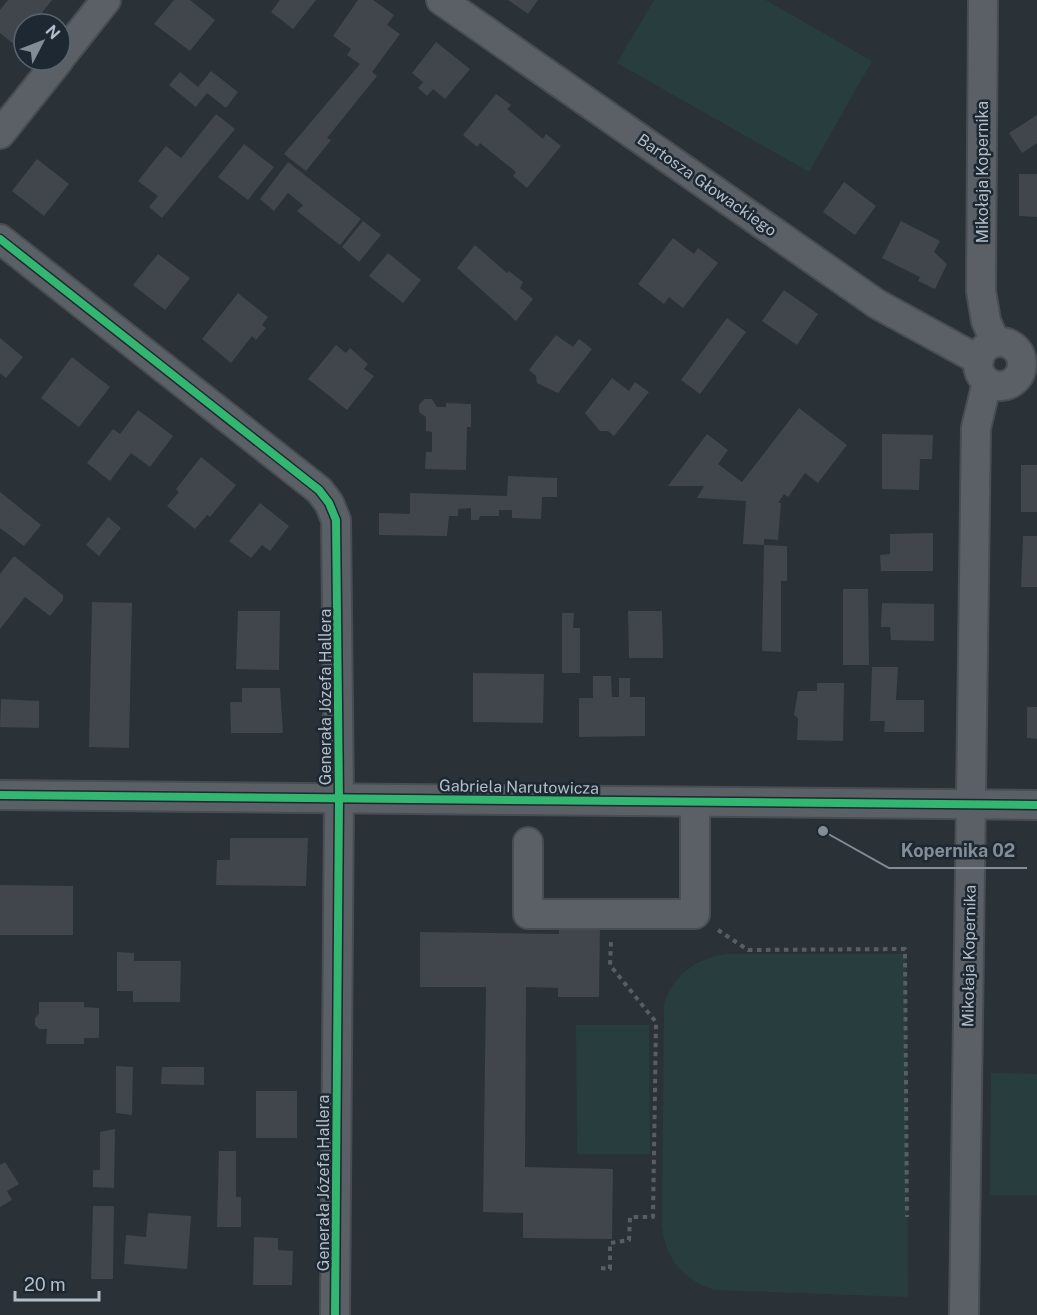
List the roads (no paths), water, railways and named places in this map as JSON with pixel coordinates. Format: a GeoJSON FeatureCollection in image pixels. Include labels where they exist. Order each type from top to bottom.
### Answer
{"type":"FeatureCollection","features":[{"type":"Feature","properties":{"kind":"street"},"geometry":{"type":"LineString","coordinates":[[72,43],[106,0]]}},
{"type":"Feature","properties":{"kind":"street","name":"Bartosza Głowackiego"},"geometry":{"type":"LineString","coordinates":[[441,0],[877,304],[1003,354]]}},
{"type":"Feature","properties":{"kind":"street","name":"Mikołaja Kopernika"},"geometry":{"type":"LineString","coordinates":[[964,1315],[976,429],[1003,354],[986,321],[981,291],[983,0]]}},
{"type":"Feature","properties":{"kind":"street"},"geometry":{"type":"LineString","coordinates":[[0,134],[49,72]]}},
{"type":"Feature","properties":{"kind":"street","name":"Generała Józefa Hallera"},"geometry":{"type":"LineString","coordinates":[[0,239],[319,490],[329,503],[338,534],[339,799],[335,1315]]}},
{"type":"Feature","properties":{"kind":"street"},"geometry":{"type":"LineString","coordinates":[[1003,354],[1023,362],[1027,384]]}},
{"type":"Feature","properties":{"kind":"street","name":"Gabriela Narutowicza"},"geometry":{"type":"LineString","coordinates":[[0,795],[1037,805]]}},
{"type":"Feature","properties":{"kind":"street"},"geometry":{"type":"LineString","coordinates":[[528,842],[528,914],[695,914],[695,803]]}},
{"type":"Feature","properties":{"kind":"place","name":"Kopernika 02"},"geometry":{"type":"Point","coordinates":[823,831]}}]}
